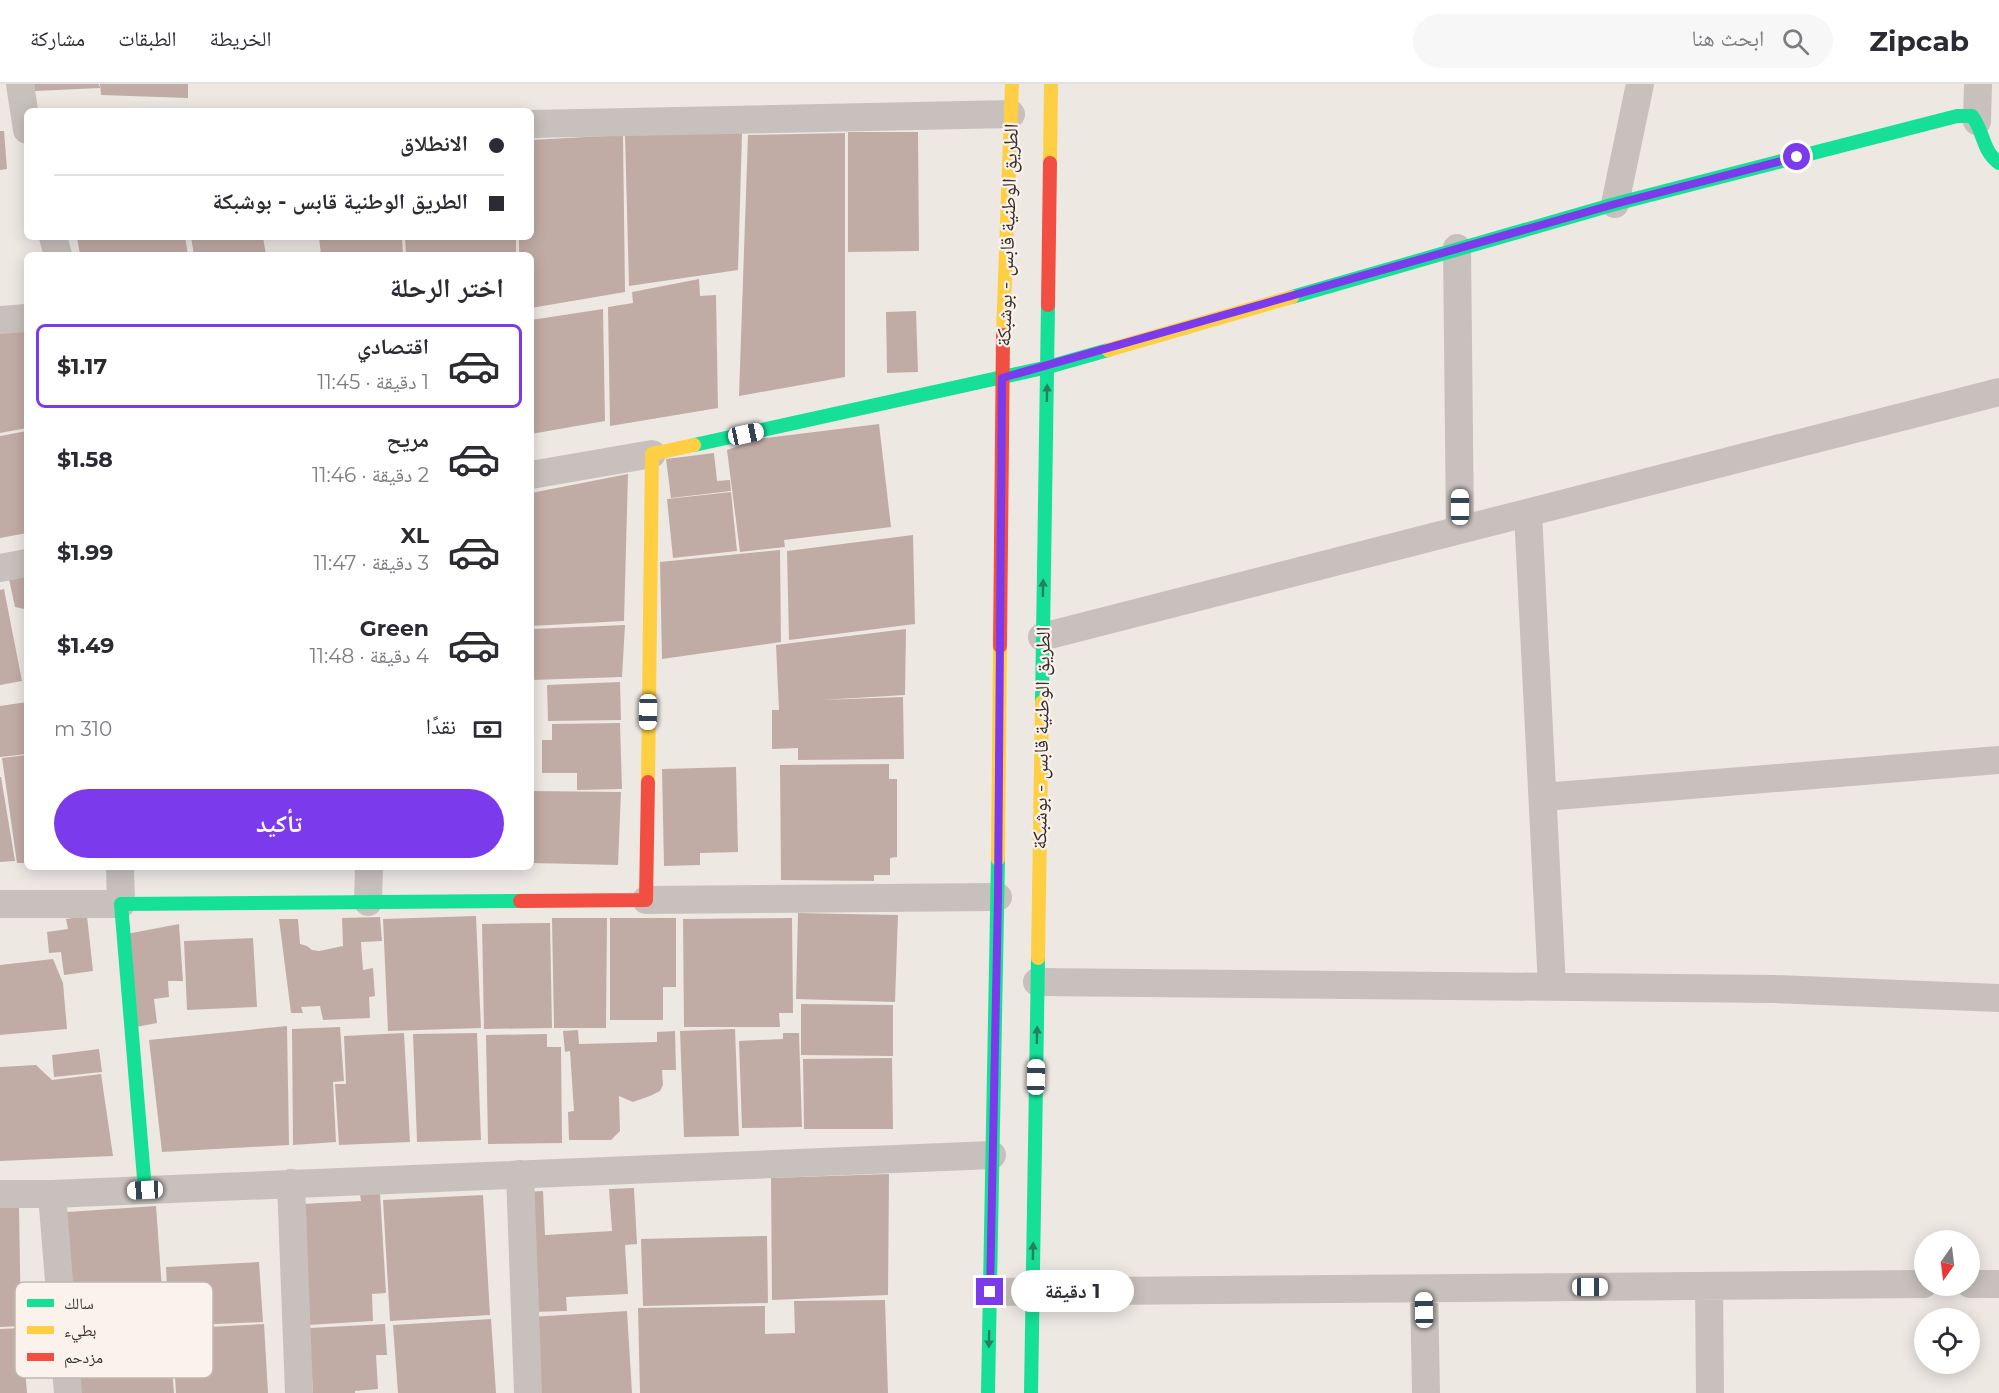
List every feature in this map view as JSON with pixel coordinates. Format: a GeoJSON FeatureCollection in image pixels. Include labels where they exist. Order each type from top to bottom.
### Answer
{"type":"FeatureCollection","features":[{"type":"Feature","properties":{"kind":"street"},"geometry":{"type":"LineString","coordinates":[[20,84],[24,109]]}},
{"type":"Feature","properties":{"kind":"street","name":"الطريق الوطنية قابس - بوشبكة"},"geometry":{"type":"LineString","coordinates":[[988,1393],[998,897],[1002,378],[1012,84]]}},
{"type":"Feature","properties":{"kind":"street","name":"الطريق الوطنية قابس - بوشبكة"},"geometry":{"type":"LineString","coordinates":[[1031,1393],[1051,84]]}},
{"type":"Feature","properties":{"kind":"street"},"geometry":{"type":"LineString","coordinates":[[1615,204],[1640,84]]}},
{"type":"Feature","properties":{"kind":"street"},"geometry":{"type":"LineString","coordinates":[[1978,84],[1977,121],[1986,152],[1999,163]]}},
{"type":"Feature","properties":{"kind":"street"},"geometry":{"type":"LineString","coordinates":[[534,124],[1011,114]]}},
{"type":"Feature","properties":{"kind":"street"},"geometry":{"type":"LineString","coordinates":[[534,474],[652,454],[1048,367],[1615,204],[1957,116],[1972,116],[1977,121]]}},
{"type":"Feature","properties":{"kind":"street"},"geometry":{"type":"LineString","coordinates":[[1457,248],[1460,530]]}},
{"type":"Feature","properties":{"kind":"street"},"geometry":{"type":"LineString","coordinates":[[0,320],[24,318]]}},
{"type":"Feature","properties":{"kind":"street"},"geometry":{"type":"LineString","coordinates":[[1042,637],[1999,392]]}},
{"type":"Feature","properties":{"kind":"street"},"geometry":{"type":"LineString","coordinates":[[646,900],[652,454]]}},
{"type":"Feature","properties":{"kind":"street"},"geometry":{"type":"LineString","coordinates":[[1528,513],[1552,987]]}},
{"type":"Feature","properties":{"kind":"street"},"geometry":{"type":"LineString","coordinates":[[0,568],[24,564]]}},
{"type":"Feature","properties":{"kind":"street"},"geometry":{"type":"LineString","coordinates":[[1543,797],[1999,760]]}},
{"type":"Feature","properties":{"kind":"street"},"geometry":{"type":"LineString","coordinates":[[120,870],[145,1190]]}},
{"type":"Feature","properties":{"kind":"street"},"geometry":{"type":"LineString","coordinates":[[368,902],[369,870]]}},
{"type":"Feature","properties":{"kind":"street"},"geometry":{"type":"LineString","coordinates":[[0,904],[998,897]]}},
{"type":"Feature","properties":{"kind":"street"},"geometry":{"type":"LineString","coordinates":[[1037,982],[1775,988],[1999,998]]}},
{"type":"Feature","properties":{"kind":"street"},"geometry":{"type":"LineString","coordinates":[[0,1194],[52,1194],[992,1155]]}},
{"type":"Feature","properties":{"kind":"street"},"geometry":{"type":"LineString","coordinates":[[520,1174],[528,1393]]}},
{"type":"Feature","properties":{"kind":"street"},"geometry":{"type":"LineString","coordinates":[[291,1183],[298,1393]]}},
{"type":"Feature","properties":{"kind":"street"},"geometry":{"type":"LineString","coordinates":[[52,1194],[59,1282]]}},
{"type":"Feature","properties":{"kind":"street"},"geometry":{"type":"LineString","coordinates":[[990,1292],[1914,1284]]}},
{"type":"Feature","properties":{"kind":"street"},"geometry":{"type":"LineString","coordinates":[[1980,1284],[1999,1284]]}},
{"type":"Feature","properties":{"kind":"street"},"geometry":{"type":"LineString","coordinates":[[1709,1286],[1710,1393]]}},
{"type":"Feature","properties":{"kind":"street"},"geometry":{"type":"LineString","coordinates":[[1424,1289],[1426,1393]]}},
{"type":"Feature","properties":{"kind":"street"},"geometry":{"type":"LineString","coordinates":[[67,1378],[68,1393]]}},
{"type":"Feature","properties":{"kind":"building"},"geometry":{"type":"Polygon","coordinates":[[[34,84],[99,84],[100,88],[35,91],[34,84]]]}},
{"type":"Feature","properties":{"kind":"building"},"geometry":{"type":"Polygon","coordinates":[[[100,84],[188,84],[188,98],[101,95],[100,84]]]}},
{"type":"Feature","properties":{"kind":"building"},"geometry":{"type":"Polygon","coordinates":[[[0,131],[4,131],[7,169],[0,170],[0,131]]]}},
{"type":"Feature","properties":{"kind":"building"},"geometry":{"type":"Polygon","coordinates":[[[848,132],[918,132],[919,251],[848,252],[848,132]]]}},
{"type":"Feature","properties":{"kind":"building"},"geometry":{"type":"Polygon","coordinates":[[[742,133],[738,270],[629,286],[625,135],[742,133]]]}},
{"type":"Feature","properties":{"kind":"building"},"geometry":{"type":"Polygon","coordinates":[[[845,133],[845,377],[739,396],[748,135],[845,133]]]}},
{"type":"Feature","properties":{"kind":"building"},"geometry":{"type":"Polygon","coordinates":[[[623,135],[625,292],[534,307],[534,252],[519,252],[519,240],[534,240],[534,140],[623,135]]]}},
{"type":"Feature","properties":{"kind":"building"},"geometry":{"type":"Polygon","coordinates":[[[78,240],[186,240],[188,252],[80,252],[78,240]]]}},
{"type":"Feature","properties":{"kind":"building"},"geometry":{"type":"Polygon","coordinates":[[[192,240],[264,240],[266,252],[194,252],[192,240]]]}},
{"type":"Feature","properties":{"kind":"building"},"geometry":{"type":"Polygon","coordinates":[[[319,240],[402,240],[403,252],[321,252],[319,240]]]}},
{"type":"Feature","properties":{"kind":"building"},"geometry":{"type":"Polygon","coordinates":[[[405,240],[516,240],[516,252],[406,252],[405,240]]]}},
{"type":"Feature","properties":{"kind":"building"},"geometry":{"type":"Polygon","coordinates":[[[699,279],[700,296],[716,295],[718,408],[610,426],[608,307],[633,303],[632,292],[699,279]]]}},
{"type":"Feature","properties":{"kind":"building"},"geometry":{"type":"Polygon","coordinates":[[[603,309],[605,421],[534,433],[534,320],[603,309]]]}},
{"type":"Feature","properties":{"kind":"building"},"geometry":{"type":"Polygon","coordinates":[[[916,311],[918,372],[887,373],[886,312],[916,311]]]}},
{"type":"Feature","properties":{"kind":"building"},"geometry":{"type":"Polygon","coordinates":[[[24,326],[24,429],[0,433],[0,329],[24,326]]]}},
{"type":"Feature","properties":{"kind":"building"},"geometry":{"type":"Polygon","coordinates":[[[879,424],[891,527],[784,540],[785,547],[740,552],[727,450],[758,439],[879,424]]]}},
{"type":"Feature","properties":{"kind":"building"},"geometry":{"type":"Polygon","coordinates":[[[24,432],[24,534],[0,538],[0,436],[24,432]]]}},
{"type":"Feature","properties":{"kind":"building"},"geometry":{"type":"Polygon","coordinates":[[[714,453],[717,481],[730,480],[731,491],[671,498],[666,459],[714,453]]]}},
{"type":"Feature","properties":{"kind":"building"},"geometry":{"type":"Polygon","coordinates":[[[628,474],[624,621],[534,626],[534,492],[628,474]]]}},
{"type":"Feature","properties":{"kind":"building"},"geometry":{"type":"Polygon","coordinates":[[[731,492],[737,551],[673,558],[667,499],[731,492]]]}},
{"type":"Feature","properties":{"kind":"building"},"geometry":{"type":"Polygon","coordinates":[[[913,535],[915,624],[789,640],[787,551],[913,535]]]}},
{"type":"Feature","properties":{"kind":"building"},"geometry":{"type":"Polygon","coordinates":[[[780,550],[781,642],[662,659],[660,562],[780,550]]]}},
{"type":"Feature","properties":{"kind":"building"},"geometry":{"type":"Polygon","coordinates":[[[24,575],[24,609],[15,607],[9,579],[24,575]]]}},
{"type":"Feature","properties":{"kind":"building"},"geometry":{"type":"Polygon","coordinates":[[[4,589],[22,681],[0,685],[0,590],[4,589]]]}},
{"type":"Feature","properties":{"kind":"building"},"geometry":{"type":"Polygon","coordinates":[[[625,625],[622,677],[534,680],[534,629],[625,625]]]}},
{"type":"Feature","properties":{"kind":"building"},"geometry":{"type":"Polygon","coordinates":[[[906,629],[905,695],[821,700],[903,697],[904,759],[798,760],[798,748],[772,749],[772,710],[779,710],[776,645],[906,629]]]}},
{"type":"Feature","properties":{"kind":"building"},"geometry":{"type":"Polygon","coordinates":[[[620,682],[621,720],[548,721],[547,685],[620,682]]]}},
{"type":"Feature","properties":{"kind":"building"},"geometry":{"type":"Polygon","coordinates":[[[24,702],[24,754],[0,757],[0,706],[24,702]]]}},
{"type":"Feature","properties":{"kind":"building"},"geometry":{"type":"Polygon","coordinates":[[[620,723],[622,789],[577,790],[577,773],[542,773],[542,740],[552,740],[552,724],[620,723]]]}},
{"type":"Feature","properties":{"kind":"building"},"geometry":{"type":"Polygon","coordinates":[[[24,755],[24,863],[17,863],[2,758],[24,755]]]}},
{"type":"Feature","properties":{"kind":"building"},"geometry":{"type":"Polygon","coordinates":[[[889,764],[889,779],[897,779],[897,857],[890,858],[890,875],[874,875],[874,881],[781,880],[780,765],[889,764]]]}},
{"type":"Feature","properties":{"kind":"building"},"geometry":{"type":"Polygon","coordinates":[[[736,767],[738,852],[700,853],[700,865],[664,866],[662,769],[736,767]]]}},
{"type":"Feature","properties":{"kind":"building"},"geometry":{"type":"Polygon","coordinates":[[[1,777],[15,861],[0,862],[1,777]]]}},
{"type":"Feature","properties":{"kind":"building"},"geometry":{"type":"Polygon","coordinates":[[[534,791],[621,792],[618,865],[534,863],[534,791]]]}},
{"type":"Feature","properties":{"kind":"building"},"geometry":{"type":"Polygon","coordinates":[[[798,913],[898,915],[895,1002],[796,999],[798,913]]]}},
{"type":"Feature","properties":{"kind":"building"},"geometry":{"type":"Polygon","coordinates":[[[87,916],[93,971],[64,975],[61,952],[49,953],[47,932],[68,929],[66,919],[87,916]]]}},
{"type":"Feature","properties":{"kind":"building"},"geometry":{"type":"Polygon","coordinates":[[[476,916],[481,1028],[388,1031],[383,919],[476,916]]]}},
{"type":"Feature","properties":{"kind":"building"},"geometry":{"type":"Polygon","coordinates":[[[380,917],[382,941],[361,942],[363,970],[373,968],[375,996],[369,997],[370,1018],[323,1020],[320,1006],[301,1007],[303,1013],[291,1013],[279,919],[298,919],[300,944],[319,951],[343,946],[342,918],[380,917]]]}},
{"type":"Feature","properties":{"kind":"building"},"geometry":{"type":"Polygon","coordinates":[[[552,918],[607,918],[606,1028],[554,1028],[552,918]]]}},
{"type":"Feature","properties":{"kind":"building"},"geometry":{"type":"Polygon","coordinates":[[[610,918],[676,918],[676,987],[663,987],[663,1020],[610,1020],[610,918]]]}},
{"type":"Feature","properties":{"kind":"building"},"geometry":{"type":"Polygon","coordinates":[[[792,918],[793,1013],[779,1013],[780,1027],[684,1027],[683,919],[792,918]]]}},
{"type":"Feature","properties":{"kind":"building"},"geometry":{"type":"Polygon","coordinates":[[[550,923],[552,1028],[484,1029],[482,924],[550,923]]]}},
{"type":"Feature","properties":{"kind":"building"},"geometry":{"type":"Polygon","coordinates":[[[179,924],[183,981],[168,981],[169,997],[154,999],[157,1023],[136,1027],[121,935],[179,924]]]}},
{"type":"Feature","properties":{"kind":"building"},"geometry":{"type":"Polygon","coordinates":[[[253,938],[257,1007],[187,1010],[184,941],[253,938]]]}},
{"type":"Feature","properties":{"kind":"building"},"geometry":{"type":"Polygon","coordinates":[[[53,959],[63,983],[67,1029],[0,1035],[0,965],[53,959]]]}},
{"type":"Feature","properties":{"kind":"building"},"geometry":{"type":"Polygon","coordinates":[[[801,1004],[893,1005],[893,1056],[801,1055],[801,1004]]]}},
{"type":"Feature","properties":{"kind":"building"},"geometry":{"type":"Polygon","coordinates":[[[287,1026],[289,1145],[162,1152],[149,1040],[287,1026]]]}},
{"type":"Feature","properties":{"kind":"building"},"geometry":{"type":"Polygon","coordinates":[[[340,1027],[344,1081],[333,1082],[336,1142],[293,1145],[292,1029],[340,1027]]]}},
{"type":"Feature","properties":{"kind":"building"},"geometry":{"type":"Polygon","coordinates":[[[735,1029],[739,1136],[684,1137],[680,1031],[735,1029]]]}},
{"type":"Feature","properties":{"kind":"building"},"geometry":{"type":"Polygon","coordinates":[[[578,1030],[579,1044],[657,1042],[657,1032],[675,1031],[676,1070],[662,1070],[663,1085],[660,1091],[650,1096],[633,1102],[619,1096],[620,1131],[611,1140],[569,1140],[568,1112],[574,1111],[570,1051],[565,1052],[563,1031],[578,1030]]]}},
{"type":"Feature","properties":{"kind":"building"},"geometry":{"type":"Polygon","coordinates":[[[404,1033],[410,1142],[339,1145],[335,1084],[346,1084],[344,1036],[404,1033]]]}},
{"type":"Feature","properties":{"kind":"building"},"geometry":{"type":"Polygon","coordinates":[[[477,1033],[481,1140],[417,1142],[413,1034],[477,1033]]]}},
{"type":"Feature","properties":{"kind":"building"},"geometry":{"type":"Polygon","coordinates":[[[783,1033],[799,1033],[802,1127],[742,1128],[739,1041],[783,1039],[783,1033]]]}},
{"type":"Feature","properties":{"kind":"building"},"geometry":{"type":"Polygon","coordinates":[[[547,1034],[547,1047],[561,1047],[562,1143],[488,1144],[486,1035],[547,1034]]]}},
{"type":"Feature","properties":{"kind":"building"},"geometry":{"type":"Polygon","coordinates":[[[99,1049],[102,1072],[54,1077],[52,1055],[99,1049]]]}},
{"type":"Feature","properties":{"kind":"building"},"geometry":{"type":"Polygon","coordinates":[[[892,1058],[893,1129],[804,1129],[803,1059],[892,1058]]]}},
{"type":"Feature","properties":{"kind":"building"},"geometry":{"type":"Polygon","coordinates":[[[36,1065],[52,1080],[101,1074],[113,1156],[0,1161],[0,1067],[36,1065]]]}},
{"type":"Feature","properties":{"kind":"building"},"geometry":{"type":"Polygon","coordinates":[[[889,1174],[888,1295],[772,1300],[771,1178],[889,1174]]]}},
{"type":"Feature","properties":{"kind":"building"},"geometry":{"type":"Polygon","coordinates":[[[634,1188],[637,1244],[625,1245],[628,1294],[566,1297],[567,1311],[531,1312],[525,1192],[543,1191],[545,1235],[612,1231],[609,1189],[634,1188]]]}},
{"type":"Feature","properties":{"kind":"building"},"geometry":{"type":"Polygon","coordinates":[[[380,1193],[386,1293],[372,1294],[373,1321],[308,1325],[301,1204],[361,1201],[360,1194],[380,1193]]]}},
{"type":"Feature","properties":{"kind":"building"},"geometry":{"type":"Polygon","coordinates":[[[483,1195],[490,1315],[390,1321],[383,1200],[483,1195]]]}},
{"type":"Feature","properties":{"kind":"building"},"geometry":{"type":"Polygon","coordinates":[[[0,1205],[19,1207],[20,1282],[15,1282],[15,1326],[0,1327],[0,1205]]]}},
{"type":"Feature","properties":{"kind":"building"},"geometry":{"type":"Polygon","coordinates":[[[156,1206],[161,1282],[72,1282],[67,1212],[156,1206]]]}},
{"type":"Feature","properties":{"kind":"building"},"geometry":{"type":"Polygon","coordinates":[[[767,1236],[768,1303],[643,1306],[641,1239],[767,1236]]]}},
{"type":"Feature","properties":{"kind":"building"},"geometry":{"type":"Polygon","coordinates":[[[259,1262],[263,1322],[213,1324],[213,1282],[167,1282],[166,1267],[259,1262]]]}},
{"type":"Feature","properties":{"kind":"building"},"geometry":{"type":"Polygon","coordinates":[[[885,1300],[888,1393],[640,1393],[638,1308],[765,1306],[765,1334],[795,1333],[794,1301],[885,1300]]]}},
{"type":"Feature","properties":{"kind":"building"},"geometry":{"type":"Polygon","coordinates":[[[627,1311],[632,1393],[535,1393],[530,1317],[627,1311]]]}},
{"type":"Feature","properties":{"kind":"building"},"geometry":{"type":"Polygon","coordinates":[[[491,1319],[496,1393],[398,1393],[393,1325],[491,1319]]]}},
{"type":"Feature","properties":{"kind":"building"},"geometry":{"type":"Polygon","coordinates":[[[264,1324],[268,1393],[176,1393],[175,1378],[213,1378],[213,1327],[264,1324]]]}},
{"type":"Feature","properties":{"kind":"building"},"geometry":{"type":"Polygon","coordinates":[[[385,1324],[387,1355],[376,1355],[378,1389],[355,1391],[355,1393],[313,1393],[309,1328],[385,1324]]]}},
{"type":"Feature","properties":{"kind":"building"},"geometry":{"type":"Polygon","coordinates":[[[15,1328],[15,1378],[26,1378],[27,1393],[0,1393],[0,1329],[15,1328]]]}},
{"type":"Feature","properties":{"kind":"building"},"geometry":{"type":"Polygon","coordinates":[[[79,1378],[173,1378],[174,1393],[80,1393],[79,1378]]]}},
{"type":"Feature","properties":{"kind":"traffic: fast"},"geometry":{"type":"LineString","coordinates":[[1292,297],[1615,204],[1957,116],[1972,116],[1989,153],[1999,163]]}},
{"type":"Feature","properties":{"kind":"traffic: fast"},"geometry":{"type":"LineString","coordinates":[[1042,702],[1048,305]]}},
{"type":"Feature","properties":{"kind":"traffic: fast"},"geometry":{"type":"LineString","coordinates":[[694,445],[1048,367],[1108,350]]}},
{"type":"Feature","properties":{"kind":"traffic: fast"},"geometry":{"type":"LineString","coordinates":[[988,1393],[998,859]]}},
{"type":"Feature","properties":{"kind":"traffic: fast"},"geometry":{"type":"LineString","coordinates":[[145,1190],[121,904],[520,901]]}},
{"type":"Feature","properties":{"kind":"traffic: fast"},"geometry":{"type":"LineString","coordinates":[[1031,1393],[1038,958]]}},
{"type":"Feature","properties":{"kind":"traffic: slow"},"geometry":{"type":"LineString","coordinates":[[1003,335],[1012,84]]}},
{"type":"Feature","properties":{"kind":"traffic: slow"},"geometry":{"type":"LineString","coordinates":[[1050,163],[1051,84]]}},
{"type":"Feature","properties":{"kind":"traffic: slow"},"geometry":{"type":"LineString","coordinates":[[1108,350],[1292,297]]}},
{"type":"Feature","properties":{"kind":"traffic: slow"},"geometry":{"type":"LineString","coordinates":[[648,782],[652,454],[694,445]]}},
{"type":"Feature","properties":{"kind":"traffic: slow"},"geometry":{"type":"LineString","coordinates":[[998,859],[1000,646]]}},
{"type":"Feature","properties":{"kind":"traffic: slow"},"geometry":{"type":"LineString","coordinates":[[1038,958],[1042,702]]}},
{"type":"Feature","properties":{"kind":"traffic: jam"},"geometry":{"type":"LineString","coordinates":[[1048,305],[1050,163]]}},
{"type":"Feature","properties":{"kind":"traffic: jam"},"geometry":{"type":"LineString","coordinates":[[1000,646],[1003,335]]}},
{"type":"Feature","properties":{"kind":"traffic: jam"},"geometry":{"type":"LineString","coordinates":[[520,901],[646,900],[648,782]]}},
{"type":"Feature","properties":{"kind":"route"},"geometry":{"type":"LineString","coordinates":[[990,1292],[998,897],[1002,378],[1048,367],[1615,204],[1797,157]]}}]}
